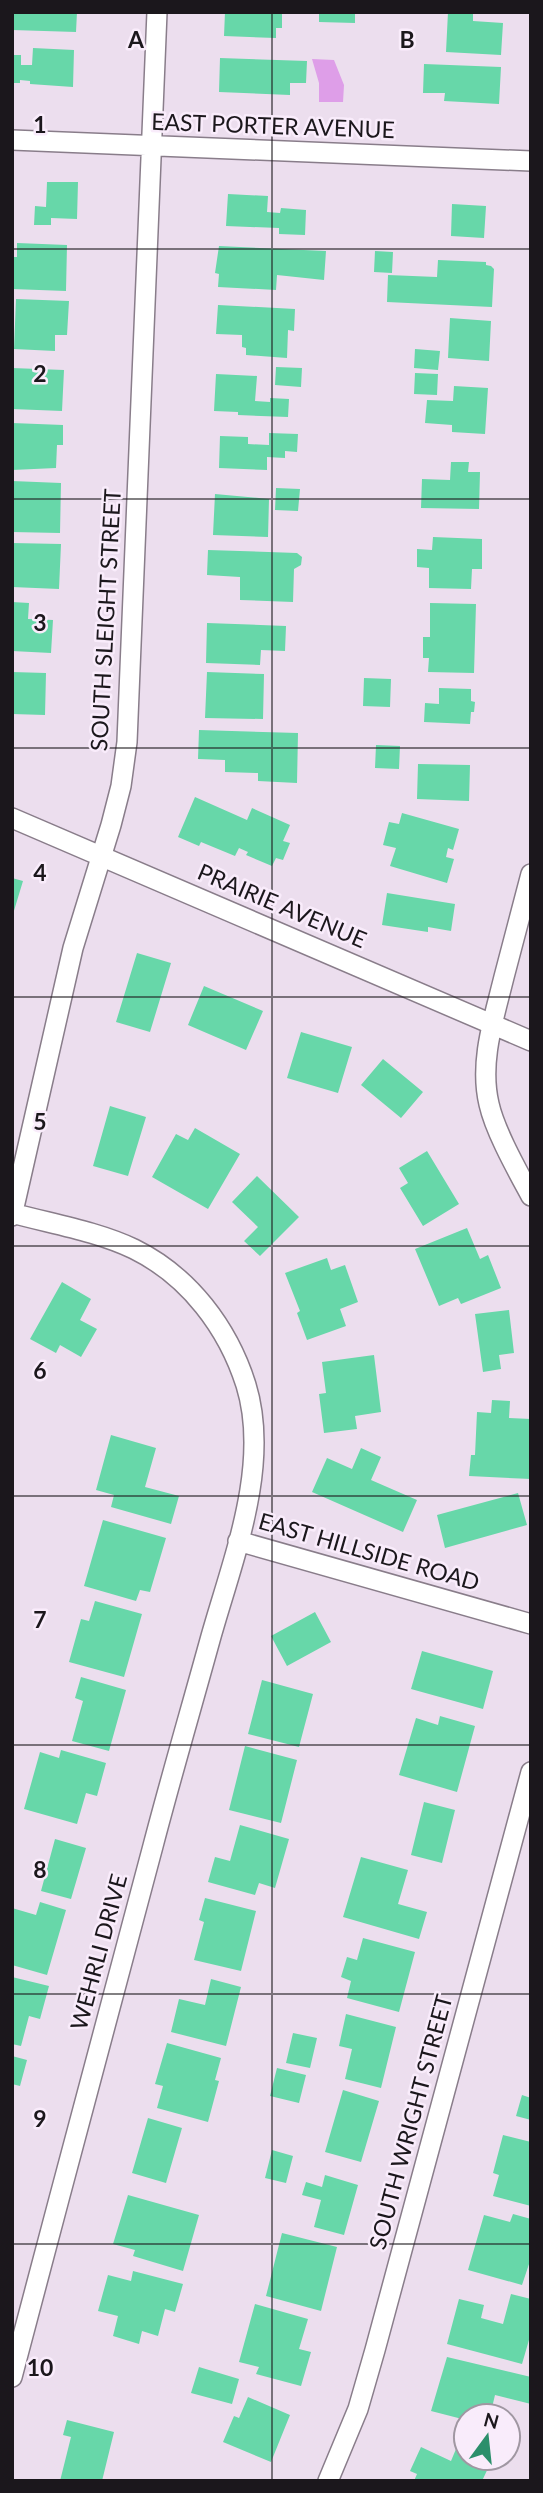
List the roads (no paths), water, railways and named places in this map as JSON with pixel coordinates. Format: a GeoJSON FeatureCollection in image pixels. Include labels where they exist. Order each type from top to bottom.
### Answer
{"type":"FeatureCollection","features":[{"type":"Feature","properties":{"kind":"street","name":"SOUTH SLEIGHT STREET"},"geometry":{"type":"LineString","coordinates":[[12,1214],[73,948],[121,786],[127,743],[157,12]]}},
{"type":"Feature","properties":{"kind":"street","name":"EAST PORTER AVENUE"},"geometry":{"type":"LineString","coordinates":[[12,140],[531,161]]}},
{"type":"Feature","properties":{"kind":"street","name":"PRAIRIE AVENUE"},"geometry":{"type":"LineString","coordinates":[[12,818],[531,1041]]}},
{"type":"Feature","properties":{"kind":"street"},"geometry":{"type":"LineString","coordinates":[[531,874],[487,1053],[488,1102],[495,1125],[531,1196]]}},
{"type":"Feature","properties":{"kind":"street","name":"EAST HILLSIDE ROAD"},"geometry":{"type":"LineString","coordinates":[[12,1214],[112,1240],[134,1250],[177,1278],[213,1316],[232,1348],[247,1387],[254,1426],[253,1474],[238,1541],[531,1624]]}},
{"type":"Feature","properties":{"kind":"street","name":"WEHRLI DRIVE"},"geometry":{"type":"LineString","coordinates":[[12,2377],[153,1844],[238,1541]]}},
{"type":"Feature","properties":{"kind":"street","name":"SOUTH WRIGHT STREET"},"geometry":{"type":"LineString","coordinates":[[328,2481],[358,2409],[375,2350],[531,1772]]}}]}
